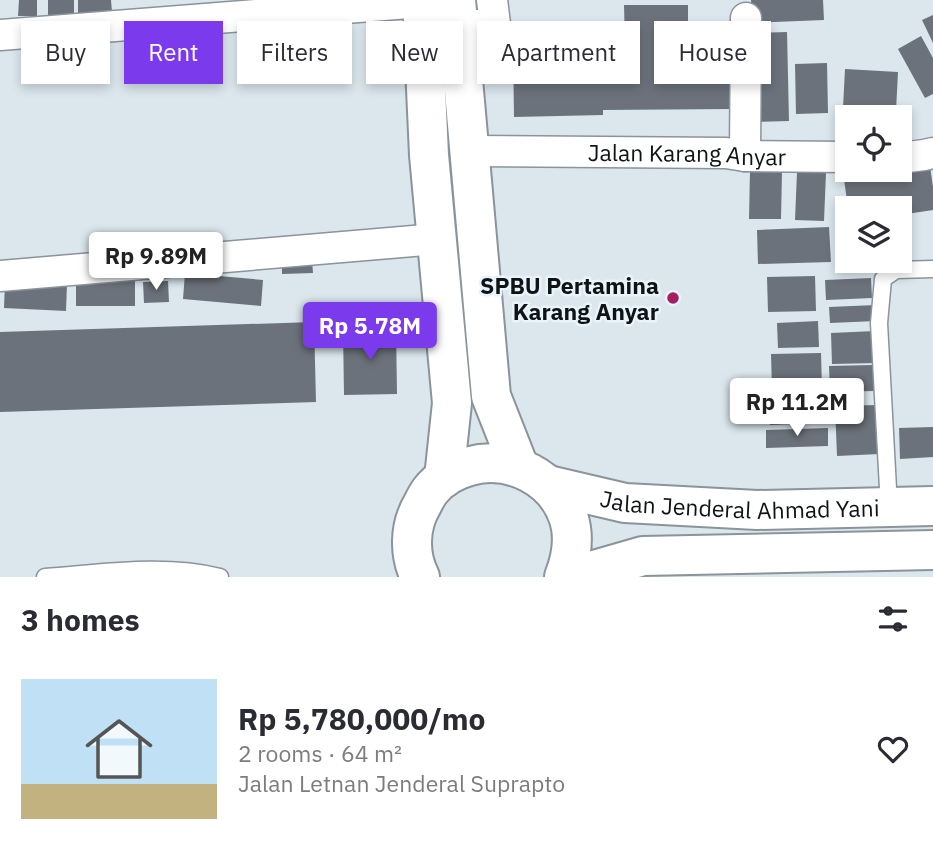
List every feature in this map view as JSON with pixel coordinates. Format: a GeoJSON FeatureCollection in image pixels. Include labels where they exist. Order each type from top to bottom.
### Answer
{"type":"FeatureCollection","features":[{"type":"Feature","properties":{"kind":"main road"},"geometry":{"type":"LineString","coordinates":[[439,7],[470,151],[491,396],[533,476],[561,502],[569,520],[572,540],[570,560],[564,577]]}},
{"type":"Feature","properties":{"kind":"main road"},"geometry":{"type":"LineString","coordinates":[[420,577],[414,565],[411,539],[416,514],[430,491],[444,478],[452,403],[429,155],[439,7]]}},
{"type":"Feature","properties":{"kind":"main road","name":"Jalan Jenderal Ahmad Yani"},"geometry":{"type":"LineString","coordinates":[[444,478],[461,468],[480,463],[499,463],[533,476],[625,503],[757,510],[933,506]]}},
{"type":"Feature","properties":{"kind":"main road","name":"Jalan Jenderal Ahmad Yani"},"geometry":{"type":"LineString","coordinates":[[570,577],[643,556],[933,550]]}},
{"type":"Feature","properties":{"kind":"street"},"geometry":{"type":"LineString","coordinates":[[0,34],[439,7],[495,24],[492,0]]}},
{"type":"Feature","properties":{"kind":"street"},"geometry":{"type":"LineString","coordinates":[[745,156],[746,18]]}},
{"type":"Feature","properties":{"kind":"street","name":"Jalan Karang Anyar"},"geometry":{"type":"LineString","coordinates":[[470,151],[726,153],[745,156],[835,157]]}},
{"type":"Feature","properties":{"kind":"street"},"geometry":{"type":"LineString","coordinates":[[912,156],[933,153]]}},
{"type":"Feature","properties":{"kind":"street"},"geometry":{"type":"LineString","coordinates":[[0,276],[437,239]]}},
{"type":"Feature","properties":{"kind":"lane"},"geometry":{"type":"LineString","coordinates":[[889,507],[879,323],[883,279],[896,270],[933,269]]}},
{"type":"Feature","properties":{"kind":"lane"},"geometry":{"type":"LineString","coordinates":[[45,577],[160,570],[198,571],[220,577]]}},
{"type":"Feature","properties":{"kind":"building"},"geometry":{"type":"Polygon","coordinates":[[[19,0],[37,0],[37,16],[18,16],[19,0]]]}},
{"type":"Feature","properties":{"kind":"building"},"geometry":{"type":"Polygon","coordinates":[[[48,0],[74,0],[74,17],[48,17],[48,0]]]}},
{"type":"Feature","properties":{"kind":"building"},"geometry":{"type":"Polygon","coordinates":[[[78,0],[111,0],[112,12],[78,13],[78,0]]]}},
{"type":"Feature","properties":{"kind":"building"},"geometry":{"type":"Polygon","coordinates":[[[751,0],[823,0],[824,20],[752,21],[751,0]]]}},
{"type":"Feature","properties":{"kind":"building"},"geometry":{"type":"Polygon","coordinates":[[[624,5],[688,5],[688,21],[654,21],[654,84],[731,84],[731,109],[603,110],[603,115],[514,117],[514,84],[640,84],[640,21],[624,21],[624,5]]]}},
{"type":"Feature","properties":{"kind":"building"},"geometry":{"type":"Polygon","coordinates":[[[933,15],[933,43],[922,20],[933,15]]]}},
{"type":"Feature","properties":{"kind":"building"},"geometry":{"type":"Polygon","coordinates":[[[771,32],[787,32],[789,121],[752,122],[751,84],[771,84],[771,32]]]}},
{"type":"Feature","properties":{"kind":"building"},"geometry":{"type":"Polygon","coordinates":[[[921,36],[933,58],[933,94],[925,98],[898,49],[921,36]]]}},
{"type":"Feature","properties":{"kind":"building"},"geometry":{"type":"Polygon","coordinates":[[[827,63],[828,113],[796,114],[795,64],[827,63]]]}},
{"type":"Feature","properties":{"kind":"building"},"geometry":{"type":"Polygon","coordinates":[[[845,69],[898,72],[896,105],[843,105],[845,69]]]}},
{"type":"Feature","properties":{"kind":"building"},"geometry":{"type":"Polygon","coordinates":[[[930,166],[933,210],[912,213],[912,196],[846,196],[844,182],[912,182],[912,169],[930,166]]]}},
{"type":"Feature","properties":{"kind":"building"},"geometry":{"type":"Polygon","coordinates":[[[750,170],[782,171],[781,219],[749,219],[750,170]]]}},
{"type":"Feature","properties":{"kind":"building"},"geometry":{"type":"Polygon","coordinates":[[[797,172],[826,173],[824,221],[795,220],[797,172]]]}},
{"type":"Feature","properties":{"kind":"building"},"geometry":{"type":"Polygon","coordinates":[[[829,227],[831,262],[758,264],[757,230],[829,227]]]}},
{"type":"Feature","properties":{"kind":"building"},"geometry":{"type":"Polygon","coordinates":[[[282,260],[312,260],[313,273],[282,274],[282,260]]]}},
{"type":"Feature","properties":{"kind":"building"},"geometry":{"type":"Polygon","coordinates":[[[185,273],[263,280],[261,306],[183,299],[185,273]]]}},
{"type":"Feature","properties":{"kind":"building"},"geometry":{"type":"Polygon","coordinates":[[[815,276],[816,311],[768,312],[767,277],[815,276]]]}},
{"type":"Feature","properties":{"kind":"building"},"geometry":{"type":"Polygon","coordinates":[[[871,278],[872,298],[826,300],[825,280],[871,278]]]}},
{"type":"Feature","properties":{"kind":"building"},"geometry":{"type":"Polygon","coordinates":[[[76,280],[135,281],[135,306],[76,306],[76,280]]]}},
{"type":"Feature","properties":{"kind":"building"},"geometry":{"type":"Polygon","coordinates":[[[5,281],[67,284],[66,311],[4,308],[5,281]]]}},
{"type":"Feature","properties":{"kind":"building"},"geometry":{"type":"Polygon","coordinates":[[[168,281],[169,302],[144,303],[143,282],[168,281]]]}},
{"type":"Feature","properties":{"kind":"building"},"geometry":{"type":"Polygon","coordinates":[[[876,305],[876,321],[830,323],[829,307],[876,305]]]}},
{"type":"Feature","properties":{"kind":"building"},"geometry":{"type":"Polygon","coordinates":[[[818,321],[819,347],[778,348],[777,323],[818,321]]]}},
{"type":"Feature","properties":{"kind":"building"},"geometry":{"type":"Polygon","coordinates":[[[314,322],[316,402],[0,412],[0,332],[314,322]]]}},
{"type":"Feature","properties":{"kind":"building"},"geometry":{"type":"Polygon","coordinates":[[[396,328],[397,394],[344,395],[343,329],[396,328]]]}},
{"type":"Feature","properties":{"kind":"building"},"geometry":{"type":"Polygon","coordinates":[[[875,331],[876,363],[832,364],[831,333],[875,331]]]}},
{"type":"Feature","properties":{"kind":"building"},"geometry":{"type":"Polygon","coordinates":[[[821,353],[822,389],[772,390],[771,354],[821,353]]]}},
{"type":"Feature","properties":{"kind":"building"},"geometry":{"type":"Polygon","coordinates":[[[873,365],[874,391],[830,392],[829,366],[873,365]]]}},
{"type":"Feature","properties":{"kind":"building"},"geometry":{"type":"Polygon","coordinates":[[[821,400],[822,423],[770,425],[769,402],[821,400]]]}},
{"type":"Feature","properties":{"kind":"building"},"geometry":{"type":"Polygon","coordinates":[[[877,405],[879,454],[837,456],[835,406],[877,405]]]}},
{"type":"Feature","properties":{"kind":"building"},"geometry":{"type":"Polygon","coordinates":[[[933,427],[933,457],[900,459],[899,428],[933,427]]]}},
{"type":"Feature","properties":{"kind":"building"},"geometry":{"type":"Polygon","coordinates":[[[828,428],[828,446],[766,448],[766,430],[828,428]]]}},
{"type":"Feature","properties":{"kind":"place","name":"SPBU Pertamina Karang Anyar"},"geometry":{"type":"Point","coordinates":[673,298]}}]}
